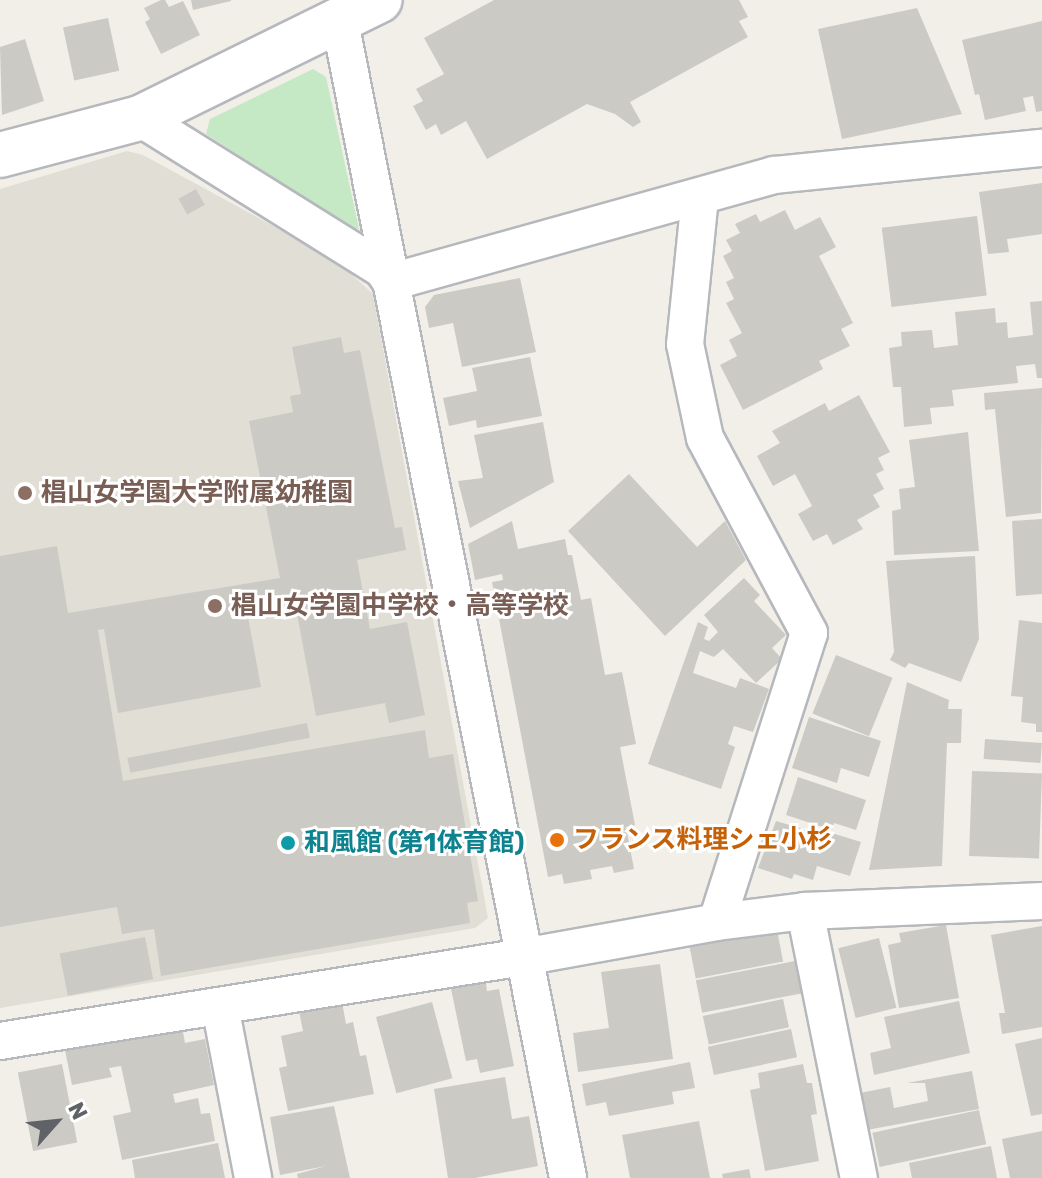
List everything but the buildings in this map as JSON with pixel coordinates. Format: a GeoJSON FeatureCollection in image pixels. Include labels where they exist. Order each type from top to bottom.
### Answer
{"type":"FeatureCollection","features":[{"type":"Feature","properties":{"kind":"street"},"geometry":{"type":"LineString","coordinates":[[0,155],[140,118],[380,0]]}},
{"type":"Feature","properties":{"kind":"street"},"geometry":{"type":"LineString","coordinates":[[340,22],[568,1178]]}},
{"type":"Feature","properties":{"kind":"street"},"geometry":{"type":"LineString","coordinates":[[140,118],[383,270],[391,282]]}},
{"type":"Feature","properties":{"kind":"street"},"geometry":{"type":"LineString","coordinates":[[391,282],[774,175],[1042,148]]}},
{"type":"Feature","properties":{"kind":"street"},"geometry":{"type":"LineString","coordinates":[[700,197],[685,344],[705,438],[809,633],[717,922]]}},
{"type":"Feature","properties":{"kind":"street"},"geometry":{"type":"LineString","coordinates":[[0,1041],[523,957],[717,922],[805,911],[1042,901]]}},
{"type":"Feature","properties":{"kind":"street"},"geometry":{"type":"LineString","coordinates":[[805,911],[859,1178]]}},
{"type":"Feature","properties":{"kind":"street"},"geometry":{"type":"LineString","coordinates":[[220,1006],[253,1178]]}},
{"type":"Feature","properties":{"kind":"shaded area","name":"椙山女学園中学校・高等学校"},"geometry":{"type":"Polygon","coordinates":[[[127,151],[143,155],[336,260],[373,294],[488,918],[475,928],[0,1008],[0,189],[127,151]]]}},
{"type":"Feature","properties":{"kind":"green space"},"geometry":{"type":"Polygon","coordinates":[[[313,69],[326,77],[359,229],[351,228],[206,134],[210,119],[313,69]]]}},
{"type":"Feature","properties":{"kind":"place","name":"椙山女学園大学附属幼稚園"},"geometry":{"type":"Point","coordinates":[25,493]}},
{"type":"Feature","properties":{"kind":"place","name":"椙山女学園中学校・高等学校"},"geometry":{"type":"Point","coordinates":[215,606]}},
{"type":"Feature","properties":{"kind":"place","name":"フランス料理シェ小杉"},"geometry":{"type":"Point","coordinates":[557,840]}},
{"type":"Feature","properties":{"kind":"place","name":"和風館 (第1体育館)"},"geometry":{"type":"Point","coordinates":[288,843]}}]}
